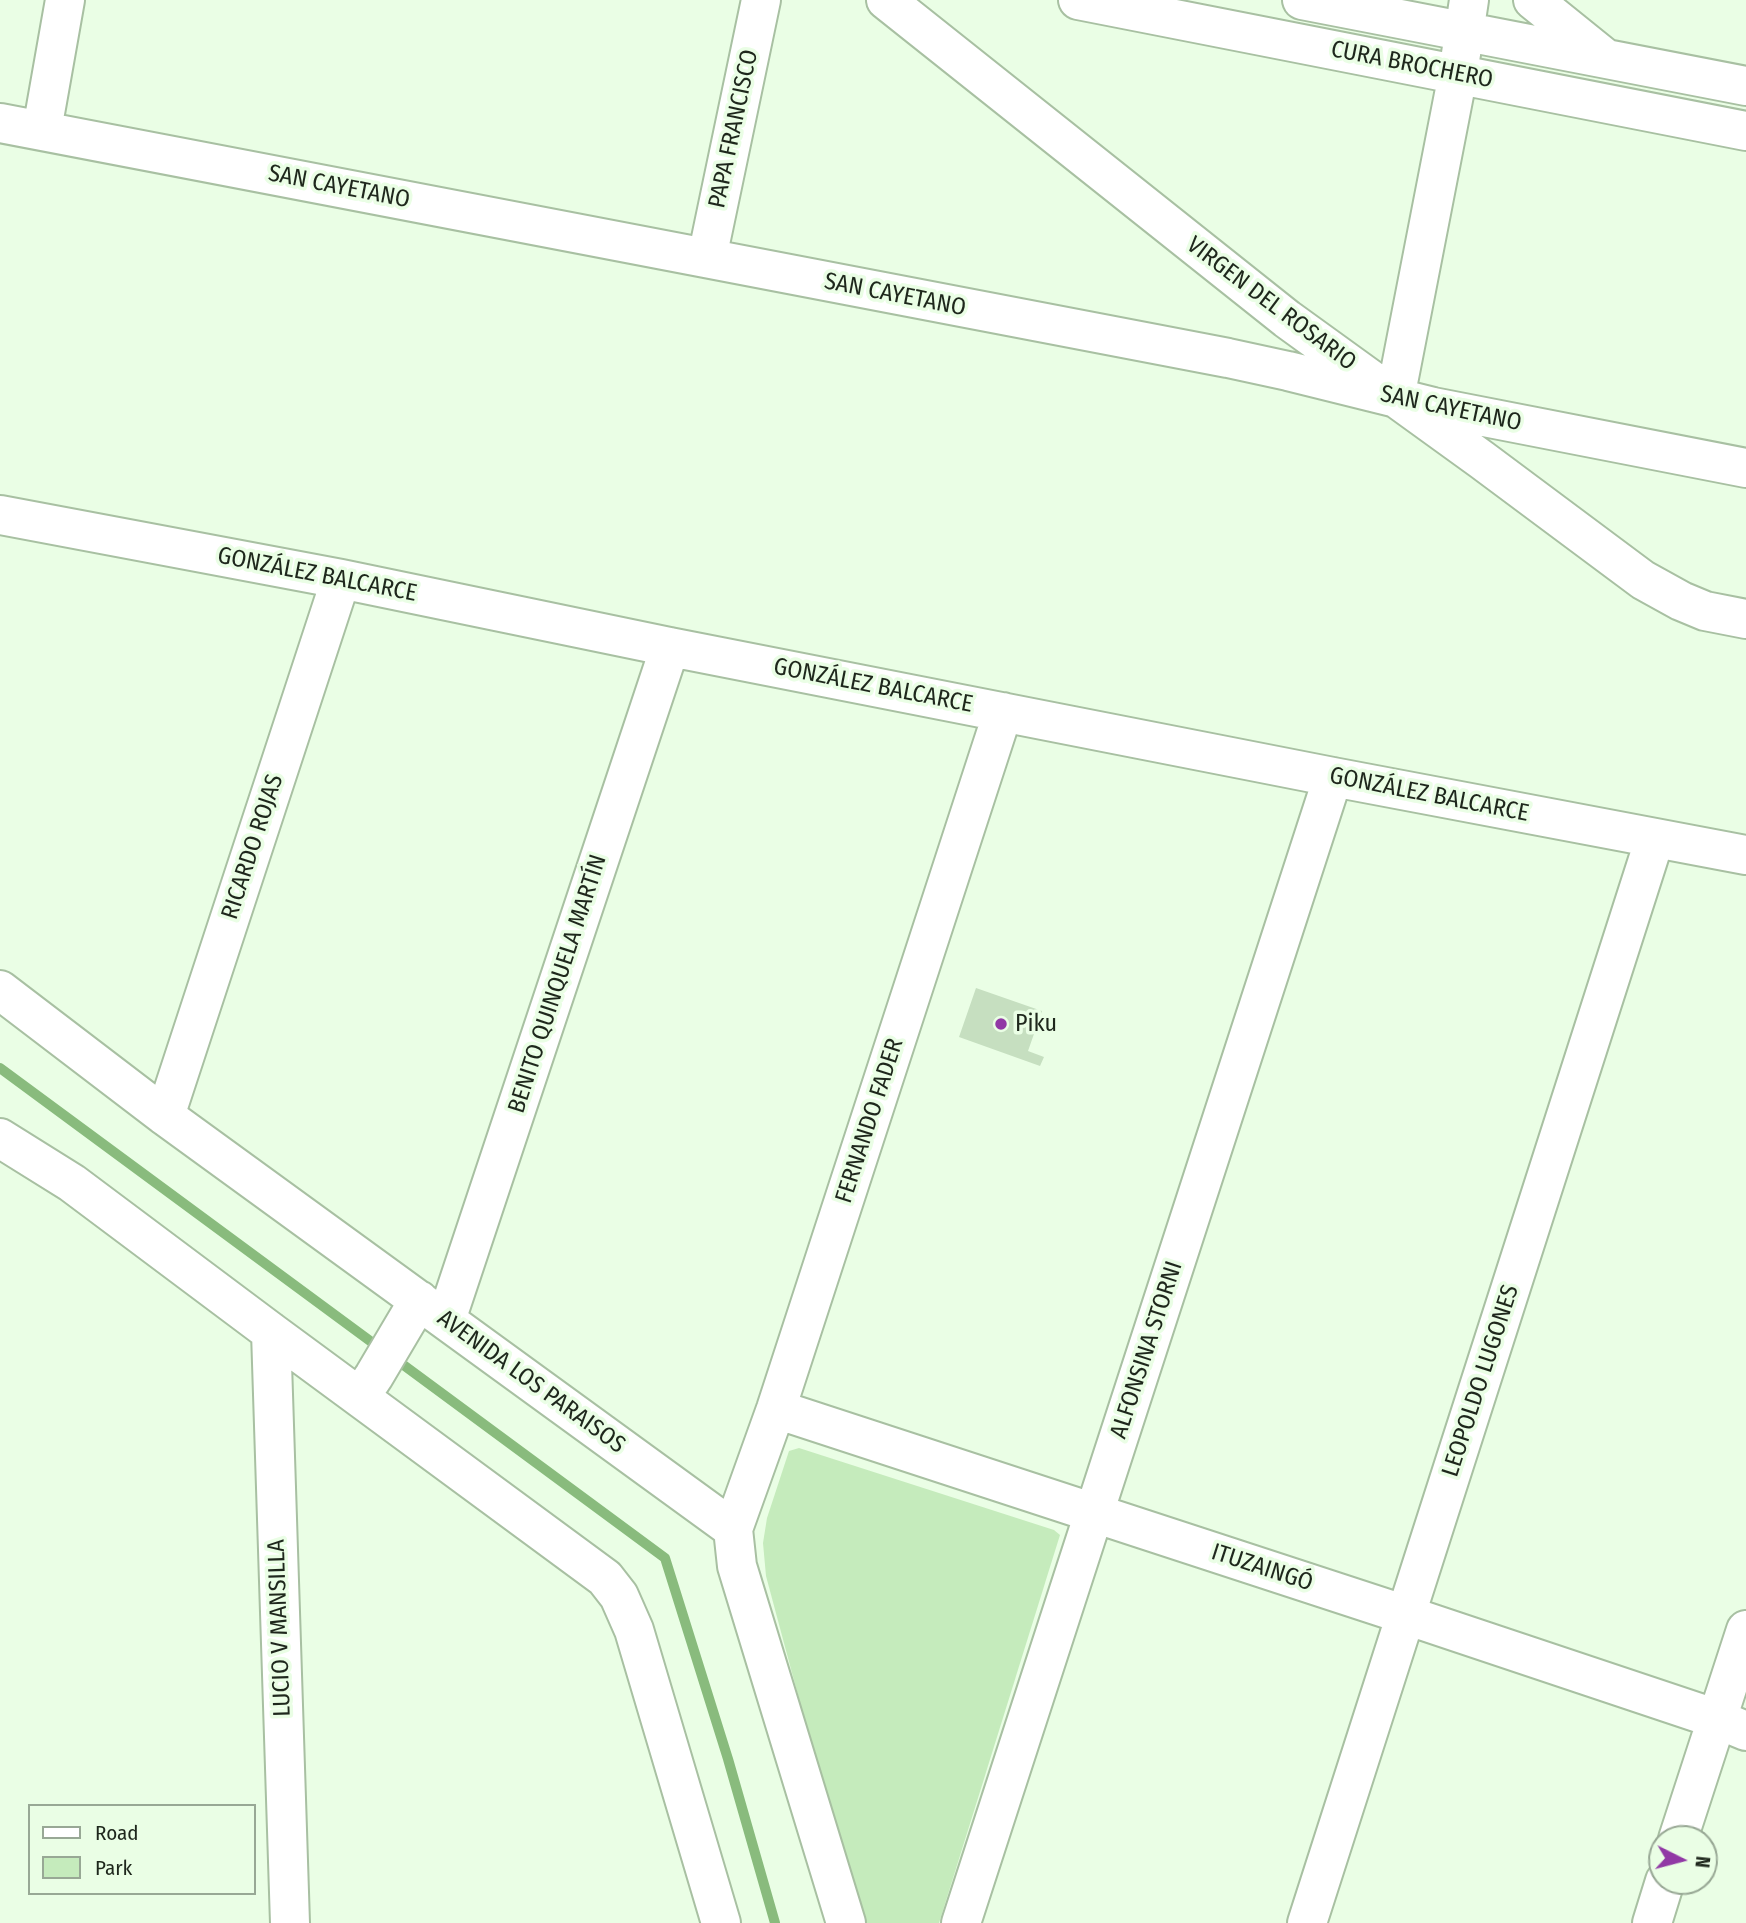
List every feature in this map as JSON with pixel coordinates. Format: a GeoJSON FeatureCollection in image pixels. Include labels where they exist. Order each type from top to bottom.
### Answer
{"type":"FeatureCollection","features":[{"type":"Feature","properties":{"kind":"street"},"geometry":{"type":"LineString","coordinates":[[43,130],[65,0]]}},
{"type":"Feature","properties":{"kind":"street","name":"PAPA FRANCISCO"},"geometry":{"type":"LineString","coordinates":[[707,258],[761,0]]}},
{"type":"Feature","properties":{"kind":"street","name":"VIRGEN DEL ROSARIO"},"geometry":{"type":"LineString","coordinates":[[886,0],[1287,319],[1643,579],[1704,611],[1746,619]]}},
{"type":"Feature","properties":{"kind":"street","name":"CURA BROCHERO"},"geometry":{"type":"LineString","coordinates":[[1077,0],[1746,131]]}},
{"type":"Feature","properties":{"kind":"street","name":"CURA BROCHERO"},"geometry":{"type":"LineString","coordinates":[[1302,0],[1467,16],[1606,60],[1746,86]]}},
{"type":"Feature","properties":{"kind":"street"},"geometry":{"type":"LineString","coordinates":[[1533,0],[1606,60]]}},
{"type":"Feature","properties":{"kind":"street"},"geometry":{"type":"LineString","coordinates":[[1395,398],[1467,16]]}},
{"type":"Feature","properties":{"kind":"street","name":"SAN CAYETANO"},"geometry":{"type":"LineString","coordinates":[[0,123],[1228,358],[1433,407],[1746,468]]}},
{"type":"Feature","properties":{"kind":"street","name":"GONZÁLEZ BALCARCE"},"geometry":{"type":"LineString","coordinates":[[0,515],[341,579],[670,647],[1333,777],[1746,855]]}},
{"type":"Feature","properties":{"kind":"street","name":"RICARDO ROJAS"},"geometry":{"type":"LineString","coordinates":[[165,1116],[341,579]]}},
{"type":"Feature","properties":{"kind":"street","name":"BENITO QUINQUELA MARTÍN"},"geometry":{"type":"LineString","coordinates":[[367,1386],[423,1314],[670,647]]}},
{"type":"Feature","properties":{"kind":"street","name":"FERNANDO FADER"},"geometry":{"type":"LineString","coordinates":[[733,1529],[776,1409],[1003,712]]}},
{"type":"Feature","properties":{"kind":"street","name":"ALFONSINA STORNI"},"geometry":{"type":"LineString","coordinates":[[961,1923],[1333,777]]}},
{"type":"Feature","properties":{"kind":"street","name":"LEOPOLDO LUGONES"},"geometry":{"type":"LineString","coordinates":[[1307,1923],[1655,838]]}},
{"type":"Feature","properties":{"kind":"street","name":"AVENIDA LOS PARAISOS"},"geometry":{"type":"LineString","coordinates":[[0,990],[423,1314],[733,1529]]}},
{"type":"Feature","properties":{"kind":"street"},"geometry":{"type":"LineString","coordinates":[[0,1138],[72,1183],[271,1332],[367,1386],[606,1577],[619,1596],[634,1630],[721,1923]]}},
{"type":"Feature","properties":{"kind":"street","name":"LUCIO V MANSILLA"},"geometry":{"type":"LineString","coordinates":[[271,1332],[290,1923]]}},
{"type":"Feature","properties":{"kind":"street","name":"ITUZAINGÓ"},"geometry":{"type":"LineString","coordinates":[[776,1409],[1406,1615],[1731,1725]]}},
{"type":"Feature","properties":{"kind":"street"},"geometry":{"type":"LineString","coordinates":[[733,1529],[737,1566],[846,1923]]}},
{"type":"Feature","properties":{"kind":"street"},"geometry":{"type":"LineString","coordinates":[[1685,1825],[1731,1725],[1746,1630]]}},
{"type":"Feature","properties":{"kind":"street"},"geometry":{"type":"LineString","coordinates":[[1651,1923],[1660,1895]]}},
{"type":"Feature","properties":{"kind":"green space"},"geometry":{"type":"Polygon","coordinates":[[[799,1448],[1054,1530],[1060,1535],[939,1923],[861,1923],[766,1576],[763,1543],[767,1518],[789,1451],[799,1448]]]}},
{"type":"Feature","properties":{"kind":"building","name":"Piku"},"geometry":{"type":"Polygon","coordinates":[[[976,988],[1042,1011],[1028,1051],[1044,1057],[1040,1066],[959,1037],[976,988]]]}},
{"type":"Feature","properties":{"kind":"waterway"},"geometry":{"type":"LineString","coordinates":[[0,1068],[381,1349]]}},
{"type":"Feature","properties":{"kind":"waterway"},"geometry":{"type":"LineString","coordinates":[[394,1358],[665,1558],[728,1759],[775,1923]]}},
{"type":"Feature","properties":{"kind":"place","name":"Piku"},"geometry":{"type":"Point","coordinates":[1001,1024]}}]}
